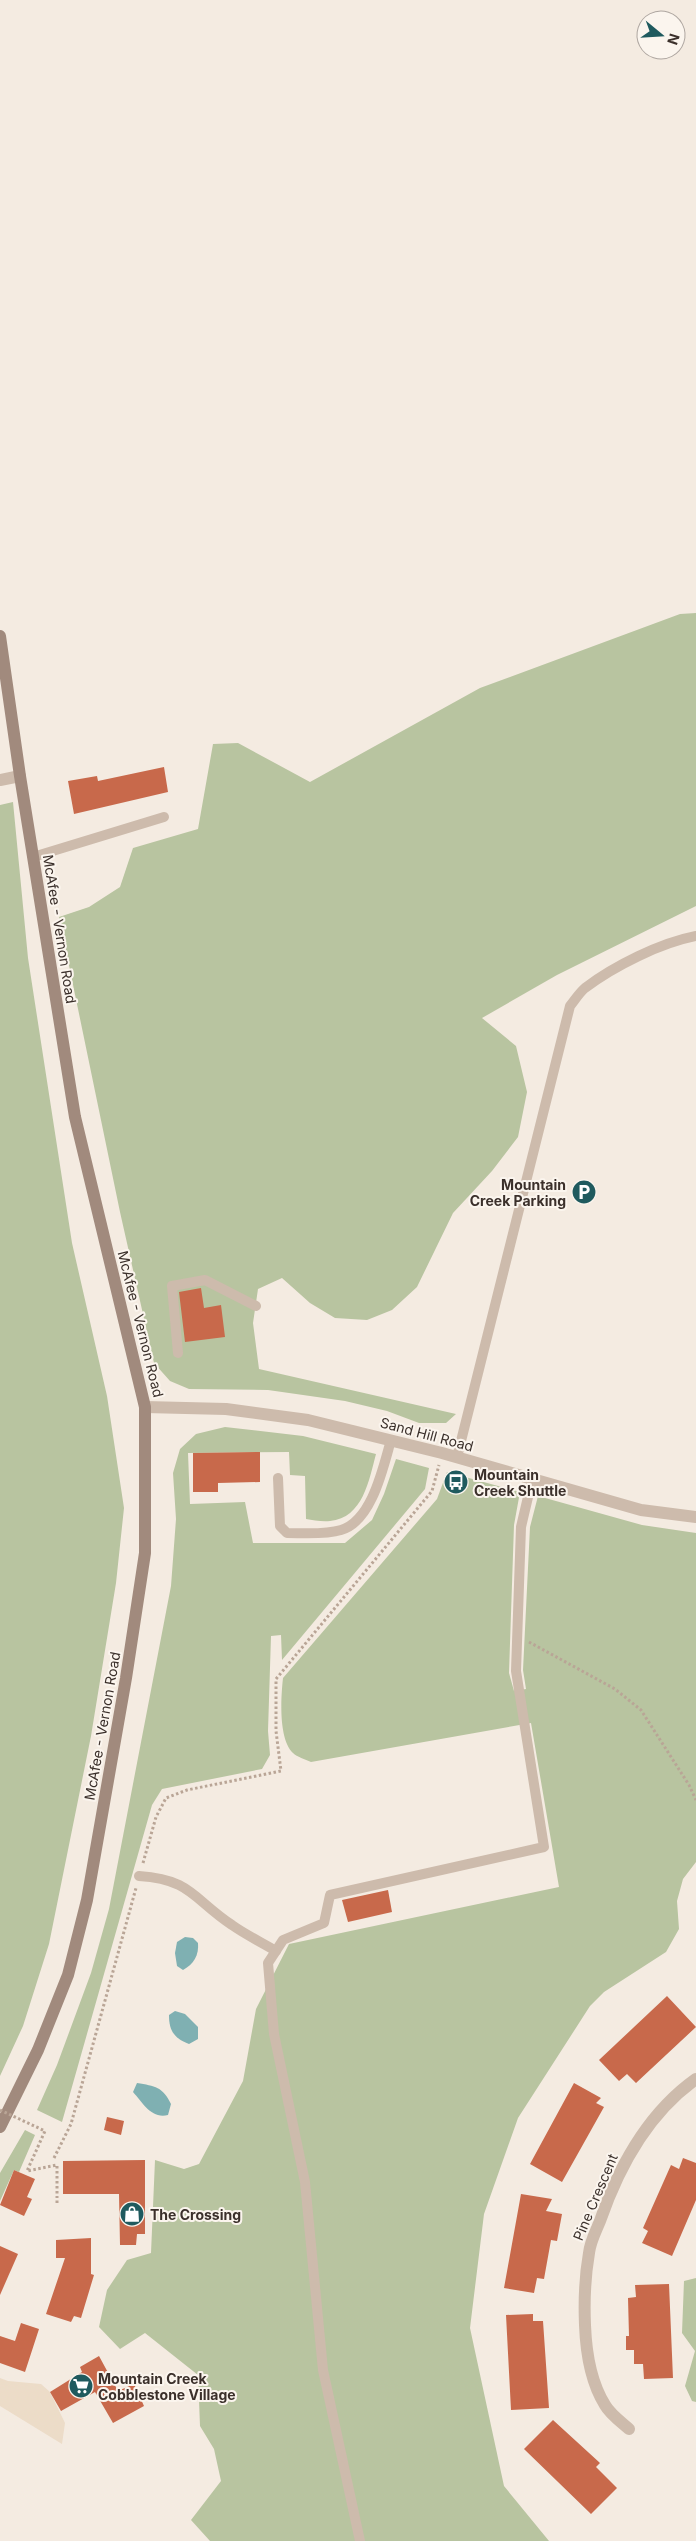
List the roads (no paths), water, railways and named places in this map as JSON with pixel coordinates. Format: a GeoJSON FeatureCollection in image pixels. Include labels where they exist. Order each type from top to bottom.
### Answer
{"type":"FeatureCollection","features":[{"type":"Feature","properties":{"kind":"main road","name":"McAfee - Vernon Road"},"geometry":{"type":"LineString","coordinates":[[0,636],[20,776],[75,1117],[145,1407],[145,1553],[126,1678],[88,1900],[68,1975],[38,2050],[0,2127]]}},
{"type":"Feature","properties":{"kind":"street"},"geometry":{"type":"LineString","coordinates":[[0,780],[20,776]]}},
{"type":"Feature","properties":{"kind":"street","name":"Sand Hill Road"},"geometry":{"type":"LineString","coordinates":[[145,1407],[226,1409],[308,1420],[442,1453],[641,1510],[696,1517]]}},
{"type":"Feature","properties":{"kind":"street","name":"Pine Crescent"},"geometry":{"type":"LineString","coordinates":[[629,2429],[605,2406],[592,2377],[586,2345],[584,2308],[589,2251],[605,2204],[626,2159],[647,2127],[679,2091],[696,2079]]}},
{"type":"Feature","properties":{"kind":"lane"},"geometry":{"type":"LineString","coordinates":[[33,857],[164,817]]}},
{"type":"Feature","properties":{"kind":"lane"},"geometry":{"type":"LineString","coordinates":[[456,1457],[570,1006],[584,990],[619,967],[681,938],[696,936]]}},
{"type":"Feature","properties":{"kind":"lane"},"geometry":{"type":"LineString","coordinates":[[178,1353],[172,1286],[205,1280],[256,1306]]}},
{"type":"Feature","properties":{"kind":"lane"},"geometry":{"type":"LineString","coordinates":[[278,1478],[280,1526],[287,1533],[340,1531],[355,1524],[371,1499],[391,1440]]}},
{"type":"Feature","properties":{"kind":"lane"},"geometry":{"type":"LineString","coordinates":[[360,2541],[323,2370],[305,2182],[274,2034],[268,1963],[283,1940],[324,1923],[330,1895],[544,1847],[516,1671],[521,1528],[532,1480]]}},
{"type":"Feature","properties":{"kind":"lane"},"geometry":{"type":"LineString","coordinates":[[139,1876],[161,1877],[190,1890],[231,1925],[276,1951]]}},
{"type":"Feature","properties":{"kind":"water"},"geometry":{"type":"Polygon","coordinates":[[[185,1937],[193,1938],[198,1943],[198,1947],[197,1955],[193,1962],[183,1970],[177,1966],[175,1953],[177,1942],[185,1937]]]}},
{"type":"Feature","properties":{"kind":"water"},"geometry":{"type":"Polygon","coordinates":[[[175,2011],[185,2014],[198,2027],[198,2039],[189,2044],[173,2033],[169,2015],[175,2011]]]}},
{"type":"Feature","properties":{"kind":"water"},"geometry":{"type":"Polygon","coordinates":[[[137,2083],[154,2086],[165,2094],[171,2104],[168,2115],[157,2115],[144,2105],[133,2092],[137,2083]]]}},
{"type":"Feature","properties":{"kind":"place","name":"Mountain Creek Parking"},"geometry":{"type":"Point","coordinates":[584,1192]}},
{"type":"Feature","properties":{"kind":"place","name":"Mountain Creek Shuttle"},"geometry":{"type":"Point","coordinates":[456,1482]}},
{"type":"Feature","properties":{"kind":"place","name":"The Crossing"},"geometry":{"type":"Point","coordinates":[132,2214]}},
{"type":"Feature","properties":{"kind":"place","name":"Mountain Creek Cobblestone Village"},"geometry":{"type":"Point","coordinates":[81,2386]}}]}
